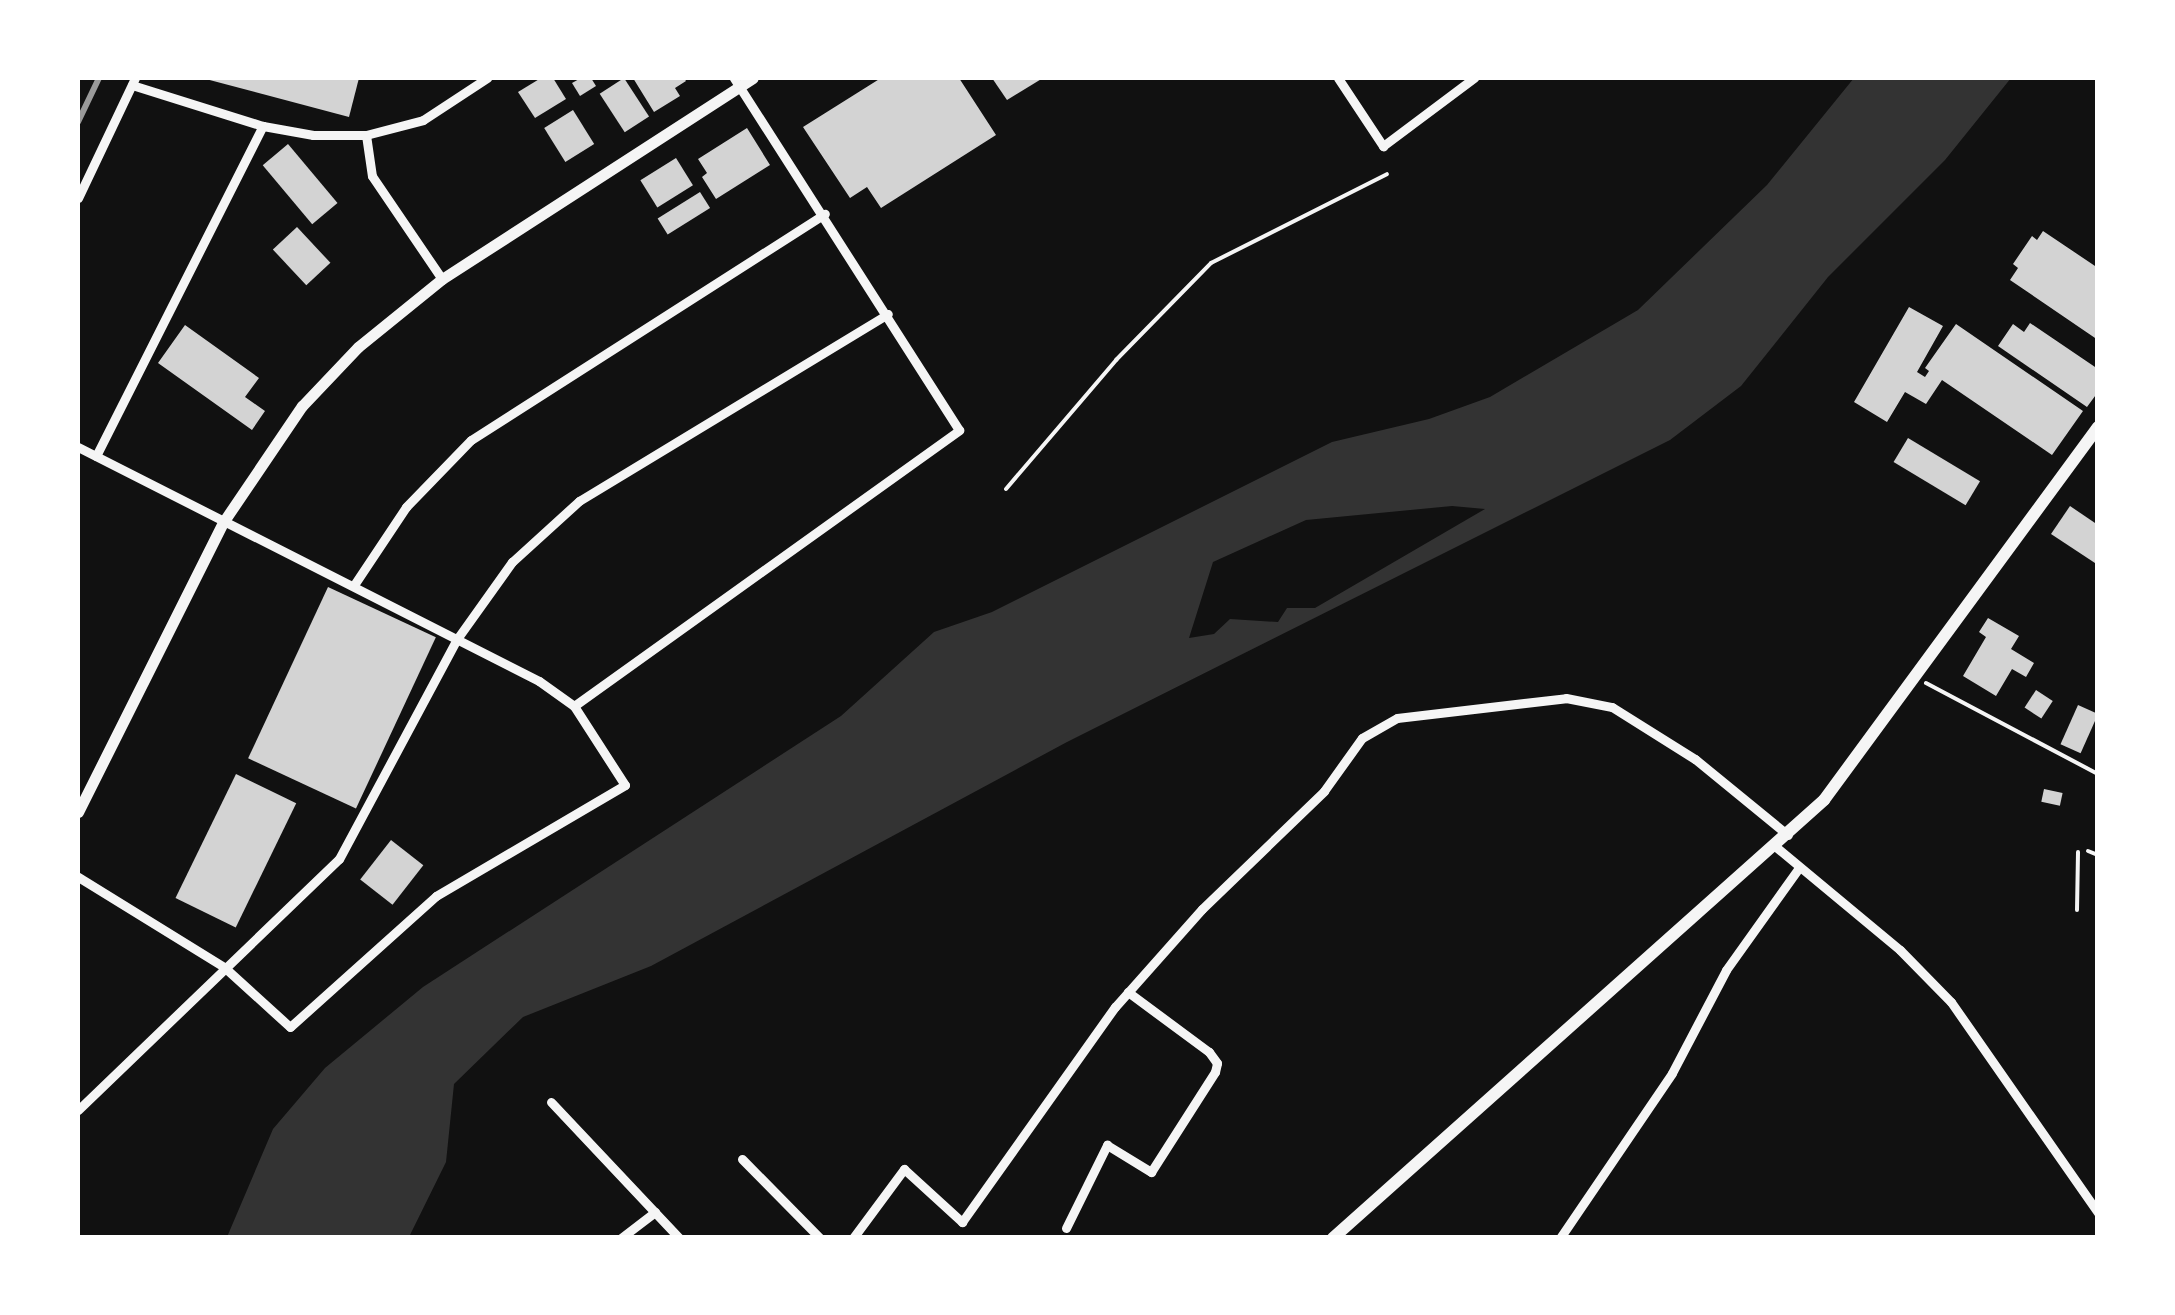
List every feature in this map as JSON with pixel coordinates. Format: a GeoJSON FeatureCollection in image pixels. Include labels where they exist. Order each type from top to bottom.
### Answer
{"type":"FeatureCollection","features":[{"type":"Feature","properties":{"kind":"main road"},"geometry":{"type":"LineString","coordinates":[[1334,1238],[1669,934],[1776,847],[1824,800],[2098,428]]}},
{"type":"Feature","properties":{"kind":"street"},"geometry":{"type":"LineString","coordinates":[[78,198],[133,81],[263,126],[313,135],[366,135],[422,120],[487,78]]}},
{"type":"Feature","properties":{"kind":"street"},"geometry":{"type":"LineString","coordinates":[[78,812],[224,522],[302,406],[358,347],[442,279],[737,82],[754,78]]}},
{"type":"Feature","properties":{"kind":"street"},"geometry":{"type":"LineString","coordinates":[[1338,78],[1383,146],[1474,78]]}},
{"type":"Feature","properties":{"kind":"street"},"geometry":{"type":"LineString","coordinates":[[574,706],[959,430],[825,214],[737,82]]}},
{"type":"Feature","properties":{"kind":"street"},"geometry":{"type":"LineString","coordinates":[[96,456],[263,126]]}},
{"type":"Feature","properties":{"kind":"street"},"geometry":{"type":"LineString","coordinates":[[366,135],[372,176],[442,279]]}},
{"type":"Feature","properties":{"kind":"street"},"geometry":{"type":"LineString","coordinates":[[354,584],[406,508],[471,440],[825,214]]}},
{"type":"Feature","properties":{"kind":"street"},"geometry":{"type":"LineString","coordinates":[[78,1110],[339,859],[457,639],[512,562],[579,500],[888,314]]}},
{"type":"Feature","properties":{"kind":"street"},"geometry":{"type":"LineString","coordinates":[[78,447],[354,584],[539,682],[574,706],[626,785],[436,896],[290,1027],[224,967],[78,877]]}},
{"type":"Feature","properties":{"kind":"street"},"geometry":{"type":"LineString","coordinates":[[853,1238],[904,1170],[962,1222],[1128,992],[1202,909],[1324,791],[1362,738],[1396,718],[1566,698],[1612,707],[1695,759],[1788,834]]}},
{"type":"Feature","properties":{"kind":"street"},"geometry":{"type":"LineString","coordinates":[[1776,847],[1900,950],[1952,1002],[2098,1214]]}},
{"type":"Feature","properties":{"kind":"street"},"geometry":{"type":"LineString","coordinates":[[1560,1238],[1672,1073],[1726,970],[1798,869]]}},
{"type":"Feature","properties":{"kind":"street"},"geometry":{"type":"LineString","coordinates":[[1066,1228],[1108,1144],[1151,1172],[1215,1072],[1217,1063],[1209,1052],[1128,992]]}},
{"type":"Feature","properties":{"kind":"street"},"geometry":{"type":"LineString","coordinates":[[552,1102],[679,1238]]}},
{"type":"Feature","properties":{"kind":"street"},"geometry":{"type":"LineString","coordinates":[[742,1160],[820,1238]]}},
{"type":"Feature","properties":{"kind":"street"},"geometry":{"type":"LineString","coordinates":[[621,1238],[655,1212]]}},
{"type":"Feature","properties":{"kind":"path"},"geometry":{"type":"LineString","coordinates":[[1006,489],[1116,360],[1211,264],[1386,174]]}},
{"type":"Feature","properties":{"kind":"path"},"geometry":{"type":"LineString","coordinates":[[1913,675],[2098,774]]}},
{"type":"Feature","properties":{"kind":"path"},"geometry":{"type":"LineString","coordinates":[[2088,851],[2098,855]]}},
{"type":"Feature","properties":{"kind":"path"},"geometry":{"type":"LineString","coordinates":[[2077,910],[2078,852]]}},
{"type":"Feature","properties":{"kind":"shaded area"},"geometry":{"type":"Polygon","coordinates":[[[1854,78],[2011,78],[1945,160],[1828,277],[1741,386],[1670,440],[1067,742],[651,966],[523,1017],[454,1084],[446,1162],[409,1237],[227,1237],[273,1129],[325,1068],[423,987],[841,716],[934,632],[992,612],[1332,442],[1429,419],[1490,397],[1638,310],[1767,185],[1854,78]],[[1452,506],[1306,520],[1213,562],[1189,638],[1214,634],[1230,619],[1278,622],[1287,608],[1315,608],[1485,509],[1452,506]]]}},
{"type":"Feature","properties":{"kind":"building"},"geometry":{"type":"Polygon","coordinates":[[[202,78],[359,78],[349,117],[202,78]]]}},
{"type":"Feature","properties":{"kind":"building"},"geometry":{"type":"Polygon","coordinates":[[[541,78],[553,78],[566,99],[535,118],[518,92],[541,78]]]}},
{"type":"Feature","properties":{"kind":"building"},"geometry":{"type":"Polygon","coordinates":[[[591,78],[596,86],[580,96],[572,83],[591,78]]]}},
{"type":"Feature","properties":{"kind":"building"},"geometry":{"type":"Polygon","coordinates":[[[624,78],[649,117],[625,132],[600,94],[624,78]]]}},
{"type":"Feature","properties":{"kind":"building"},"geometry":{"type":"Polygon","coordinates":[[[633,78],[686,81],[675,88],[680,96],[654,112],[633,78]]]}},
{"type":"Feature","properties":{"kind":"building"},"geometry":{"type":"Polygon","coordinates":[[[881,78],[959,78],[996,135],[881,208],[867,187],[850,198],[803,127],[881,78]]]}},
{"type":"Feature","properties":{"kind":"building"},"geometry":{"type":"Polygon","coordinates":[[[992,78],[1043,78],[1007,100],[992,78]]]}},
{"type":"Feature","properties":{"kind":"building"},"geometry":{"type":"Polygon","coordinates":[[[573,110],[594,144],[565,162],[544,128],[573,110]]]}},
{"type":"Feature","properties":{"kind":"building"},"geometry":{"type":"Polygon","coordinates":[[[747,128],[770,165],[716,199],[702,177],[707,173],[698,159],[747,128]]]}},
{"type":"Feature","properties":{"kind":"building"},"geometry":{"type":"Polygon","coordinates":[[[288,144],[337,203],[312,224],[263,165],[288,144]]]}},
{"type":"Feature","properties":{"kind":"building"},"geometry":{"type":"Polygon","coordinates":[[[676,158],[693,185],[657,207],[640,180],[676,158]]]}},
{"type":"Feature","properties":{"kind":"building"},"geometry":{"type":"Polygon","coordinates":[[[700,192],[710,208],[668,235],[658,218],[700,192]]]}},
{"type":"Feature","properties":{"kind":"building"},"geometry":{"type":"Polygon","coordinates":[[[297,227],[330,263],[306,285],[273,250],[297,227]]]}},
{"type":"Feature","properties":{"kind":"building"},"geometry":{"type":"Polygon","coordinates":[[[2043,231],[2098,268],[2098,340],[2010,280],[2018,268],[2013,264],[2032,236],[2037,240],[2043,231]]]}},
{"type":"Feature","properties":{"kind":"building"},"geometry":{"type":"Polygon","coordinates":[[[1909,307],[1943,326],[1917,372],[1925,377],[1929,371],[1925,368],[1956,324],[2083,411],[2052,455],[1942,380],[1926,404],[1905,392],[1887,422],[1854,402],[1909,307]]]}},
{"type":"Feature","properties":{"kind":"building"},"geometry":{"type":"Polygon","coordinates":[[[2030,323],[2098,369],[2098,392],[2087,407],[1998,346],[2013,324],[2024,332],[2030,323]]]}},
{"type":"Feature","properties":{"kind":"building"},"geometry":{"type":"Polygon","coordinates":[[[185,325],[259,378],[245,397],[265,411],[252,430],[158,363],[185,325]]]}},
{"type":"Feature","properties":{"kind":"building"},"geometry":{"type":"Polygon","coordinates":[[[1908,438],[1980,481],[1966,505],[1894,462],[1908,438]]]}},
{"type":"Feature","properties":{"kind":"building"},"geometry":{"type":"Polygon","coordinates":[[[2070,506],[2098,525],[2098,565],[2051,534],[2070,506]]]}},
{"type":"Feature","properties":{"kind":"building"},"geometry":{"type":"Polygon","coordinates":[[[328,587],[436,637],[356,809],[248,758],[328,587]]]}},
{"type":"Feature","properties":{"kind":"building"},"geometry":{"type":"Polygon","coordinates":[[[1988,618],[2019,636],[2011,649],[2034,663],[2026,677],[2012,669],[1996,696],[1963,676],[1986,637],[1979,632],[1988,618]]]}},
{"type":"Feature","properties":{"kind":"building"},"geometry":{"type":"Polygon","coordinates":[[[2036,690],[2053,701],[2041,719],[2025,708],[2036,690]]]}},
{"type":"Feature","properties":{"kind":"building"},"geometry":{"type":"Polygon","coordinates":[[[2078,705],[2098,714],[2081,753],[2061,744],[2078,705]]]}},
{"type":"Feature","properties":{"kind":"building"},"geometry":{"type":"Polygon","coordinates":[[[236,774],[296,803],[236,927],[176,898],[236,774]]]}},
{"type":"Feature","properties":{"kind":"building"},"geometry":{"type":"Polygon","coordinates":[[[2044,789],[2063,793],[2060,806],[2041,802],[2044,789]]]}},
{"type":"Feature","properties":{"kind":"building"},"geometry":{"type":"Polygon","coordinates":[[[391,840],[423,865],[393,905],[360,879],[391,840]]]}},
{"type":"Feature","properties":{"kind":"railway"},"geometry":{"type":"LineString","coordinates":[[78,122],[99,78]]}}]}
